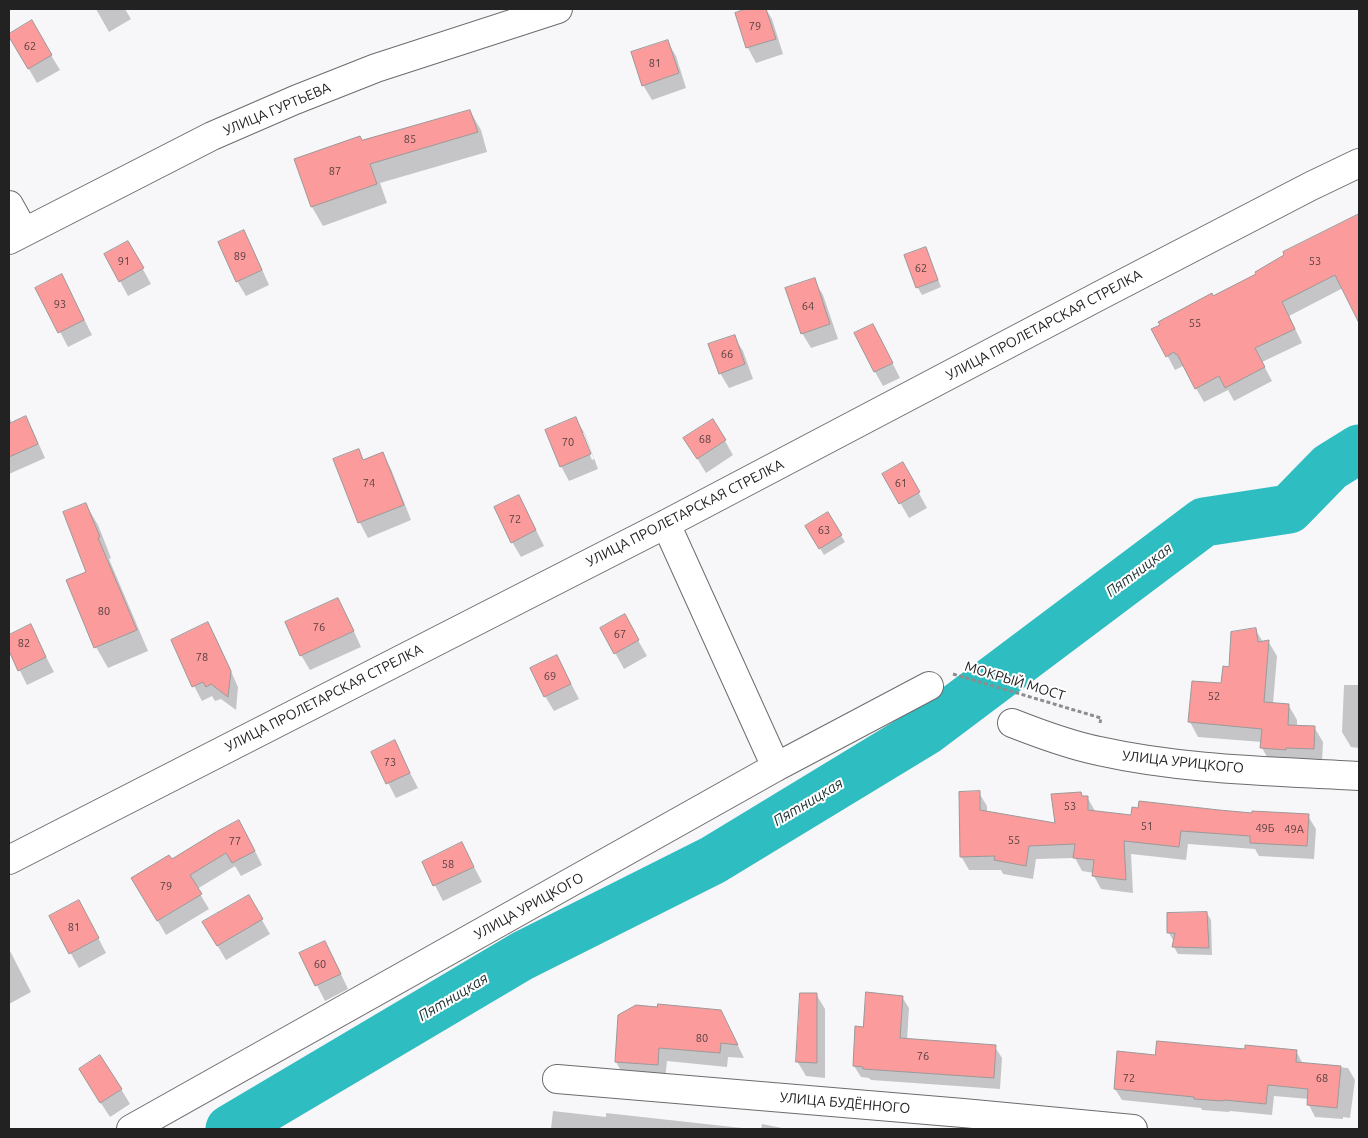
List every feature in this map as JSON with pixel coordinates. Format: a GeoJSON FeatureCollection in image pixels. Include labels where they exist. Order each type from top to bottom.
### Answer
{"type":"FeatureCollection","features":[{"type":"Feature","properties":{"kind":"street","name":"УЛИЦА ГУРТЬЕВА"},"geometry":{"type":"LineString","coordinates":[[16,236],[212,136],[295,100],[376,68],[558,9]]}},
{"type":"Feature","properties":{"kind":"street","name":"УЛИЦА ПРОЛЕТАРСКАЯ СТРЕЛКА"},"geometry":{"type":"LineString","coordinates":[[9,860],[666,524],[1108,291],[1359,163]]}},
{"type":"Feature","properties":{"kind":"street"},"geometry":{"type":"LineString","coordinates":[[9,206],[16,236]]}},
{"type":"Feature","properties":{"kind":"street"},"geometry":{"type":"LineString","coordinates":[[666,524],[776,767]]}},
{"type":"Feature","properties":{"kind":"street","name":"УЛИЦА УРИЦКОГО"},"geometry":{"type":"LineString","coordinates":[[131,1129],[776,767],[940,680]]}},
{"type":"Feature","properties":{"kind":"street","name":"УЛИЦА УРИЦКОГО"},"geometry":{"type":"LineString","coordinates":[[1012,723],[1097,751],[1148,760],[1211,767],[1359,776]]}},
{"type":"Feature","properties":{"kind":"street","name":"УЛИЦА БУДЁННОГО"},"geometry":{"type":"LineString","coordinates":[[557,1079],[1133,1129]]}},
{"type":"Feature","properties":{"kind":"path","name":"МОКРЫЙ МОСТ"},"geometry":{"type":"LineString","coordinates":[[940,680],[1101,718]]}},
{"type":"Feature","properties":{"kind":"building"},"geometry":{"type":"Polygon","coordinates":[[[746,9],[766,9],[776,39],[746,48],[735,13],[746,9]]]}},
{"type":"Feature","properties":{"kind":"building"},"geometry":{"type":"Polygon","coordinates":[[[32,20],[52,55],[28,69],[9,34],[32,20]]]}},
{"type":"Feature","properties":{"kind":"building"},"geometry":{"type":"Polygon","coordinates":[[[668,40],[679,73],[642,86],[631,52],[668,40]]]}},
{"type":"Feature","properties":{"kind":"building"},"geometry":{"type":"Polygon","coordinates":[[[470,110],[478,132],[370,164],[377,184],[311,207],[294,159],[360,136],[362,140],[470,110]]]}},
{"type":"Feature","properties":{"kind":"building"},"geometry":{"type":"Polygon","coordinates":[[[1359,214],[1359,323],[1335,275],[1282,302],[1295,329],[1255,348],[1265,367],[1225,388],[1219,376],[1195,389],[1177,354],[1174,352],[1166,357],[1151,329],[1160,325],[1158,322],[1212,293],[1213,296],[1256,274],[1255,272],[1284,255],[1283,252],[1359,214]]]}},
{"type":"Feature","properties":{"kind":"building"},"geometry":{"type":"Polygon","coordinates":[[[244,230],[262,270],[236,282],[218,242],[244,230]]]}},
{"type":"Feature","properties":{"kind":"building"},"geometry":{"type":"Polygon","coordinates":[[[128,241],[144,268],[119,282],[104,254],[128,241]]]}},
{"type":"Feature","properties":{"kind":"building"},"geometry":{"type":"Polygon","coordinates":[[[926,247],[938,280],[916,288],[904,255],[926,247]]]}},
{"type":"Feature","properties":{"kind":"building"},"geometry":{"type":"Polygon","coordinates":[[[62,274],[84,320],[58,333],[35,288],[62,274]]]}},
{"type":"Feature","properties":{"kind":"building"},"geometry":{"type":"Polygon","coordinates":[[[815,278],[830,324],[801,334],[785,288],[815,278]]]}},
{"type":"Feature","properties":{"kind":"building"},"geometry":{"type":"Polygon","coordinates":[[[873,324],[893,363],[874,372],[854,333],[873,324]]]}},
{"type":"Feature","properties":{"kind":"building"},"geometry":{"type":"Polygon","coordinates":[[[735,335],[745,364],[719,374],[708,344],[735,335]]]}},
{"type":"Feature","properties":{"kind":"building"},"geometry":{"type":"Polygon","coordinates":[[[26,416],[38,444],[9,457],[9,424],[26,416]]]}},
{"type":"Feature","properties":{"kind":"building"},"geometry":{"type":"Polygon","coordinates":[[[576,417],[591,454],[560,467],[545,430],[576,417]]]}},
{"type":"Feature","properties":{"kind":"building"},"geometry":{"type":"Polygon","coordinates":[[[713,419],[726,440],[697,459],[683,438],[713,419]]]}},
{"type":"Feature","properties":{"kind":"building"},"geometry":{"type":"Polygon","coordinates":[[[359,449],[363,460],[383,452],[404,505],[358,523],[333,459],[359,449]]]}},
{"type":"Feature","properties":{"kind":"building"},"geometry":{"type":"Polygon","coordinates":[[[903,462],[920,492],[899,504],[882,474],[903,462]]]}},
{"type":"Feature","properties":{"kind":"building"},"geometry":{"type":"Polygon","coordinates":[[[519,495],[536,530],[511,543],[494,507],[519,495]]]}},
{"type":"Feature","properties":{"kind":"building"},"geometry":{"type":"Polygon","coordinates":[[[86,503],[100,537],[98,538],[137,630],[94,648],[66,580],[86,572],[63,512],[86,503]]]}},
{"type":"Feature","properties":{"kind":"building"},"geometry":{"type":"Polygon","coordinates":[[[828,512],[842,535],[819,549],[805,526],[828,512]]]}},
{"type":"Feature","properties":{"kind":"building"},"geometry":{"type":"Polygon","coordinates":[[[338,598],[354,631],[300,656],[285,622],[338,598]]]}},
{"type":"Feature","properties":{"kind":"building"},"geometry":{"type":"Polygon","coordinates":[[[625,614],[639,640],[614,654],[600,628],[625,614]]]}},
{"type":"Feature","properties":{"kind":"building"},"geometry":{"type":"Polygon","coordinates":[[[208,622],[231,671],[228,697],[211,684],[206,687],[203,682],[192,687],[171,640],[208,622]]]}},
{"type":"Feature","properties":{"kind":"building"},"geometry":{"type":"Polygon","coordinates":[[[31,624],[46,657],[18,671],[9,651],[9,635],[31,624]]]}},
{"type":"Feature","properties":{"kind":"building"},"geometry":{"type":"Polygon","coordinates":[[[1256,628],[1258,642],[1269,640],[1264,702],[1289,704],[1288,725],[1315,726],[1314,749],[1286,748],[1286,750],[1260,748],[1262,729],[1188,722],[1192,681],[1221,683],[1223,666],[1229,667],[1231,632],[1256,628]]]}},
{"type":"Feature","properties":{"kind":"building"},"geometry":{"type":"Polygon","coordinates":[[[557,655],[571,684],[544,697],[530,668],[557,655]]]}},
{"type":"Feature","properties":{"kind":"building"},"geometry":{"type":"Polygon","coordinates":[[[395,740],[410,773],[386,784],[371,752],[395,740]]]}},
{"type":"Feature","properties":{"kind":"building"},"geometry":{"type":"Polygon","coordinates":[[[980,791],[980,810],[1055,823],[1051,794],[1081,792],[1082,796],[1088,796],[1088,810],[1131,815],[1132,807],[1138,808],[1139,801],[1252,813],[1252,811],[1309,814],[1307,846],[1250,843],[1250,836],[1181,831],[1179,847],[1124,841],[1126,880],[1092,876],[1094,860],[1073,858],[1075,844],[1029,846],[1026,866],[994,860],[995,856],[960,857],[959,792],[980,791]]]}},
{"type":"Feature","properties":{"kind":"building"},"geometry":{"type":"Polygon","coordinates":[[[239,820],[255,851],[232,863],[226,853],[190,875],[202,894],[157,921],[131,878],[169,855],[172,859],[239,820]]]}},
{"type":"Feature","properties":{"kind":"building"},"geometry":{"type":"Polygon","coordinates":[[[462,842],[474,867],[433,886],[422,862],[462,842]]]}},
{"type":"Feature","properties":{"kind":"building"},"geometry":{"type":"Polygon","coordinates":[[[249,895],[263,919],[217,946],[202,922],[249,895]]]}},
{"type":"Feature","properties":{"kind":"building"},"geometry":{"type":"Polygon","coordinates":[[[79,900],[99,938],[69,954],[49,916],[79,900]]]}},
{"type":"Feature","properties":{"kind":"building"},"geometry":{"type":"Polygon","coordinates":[[[1207,912],[1209,948],[1172,947],[1175,933],[1167,933],[1167,913],[1207,912]]]}},
{"type":"Feature","properties":{"kind":"building"},"geometry":{"type":"Polygon","coordinates":[[[325,941],[341,974],[315,986],[299,953],[325,941]]]}},
{"type":"Feature","properties":{"kind":"building"},"geometry":{"type":"Polygon","coordinates":[[[866,992],[903,996],[900,1038],[996,1045],[994,1078],[863,1069],[863,1067],[853,1066],[855,1026],[863,1027],[866,992]]]}},
{"type":"Feature","properties":{"kind":"building"},"geometry":{"type":"Polygon","coordinates":[[[800,993],[817,993],[817,1063],[796,1062],[800,993]]]}},
{"type":"Feature","properties":{"kind":"building"},"geometry":{"type":"Polygon","coordinates":[[[658,1004],[721,1010],[738,1045],[721,1043],[720,1053],[659,1048],[658,1065],[615,1062],[618,1015],[636,1005],[657,1007],[658,1004]]]}},
{"type":"Feature","properties":{"kind":"building"},"geometry":{"type":"Polygon","coordinates":[[[1157,1041],[1245,1049],[1245,1045],[1297,1050],[1296,1062],[1341,1066],[1337,1108],[1307,1105],[1308,1089],[1268,1085],[1266,1104],[1194,1099],[1194,1097],[1114,1089],[1117,1051],[1155,1055],[1157,1041]]]}},
{"type":"Feature","properties":{"kind":"building"},"geometry":{"type":"Polygon","coordinates":[[[100,1055],[122,1089],[100,1103],[79,1069],[100,1055]]]}},
{"type":"Feature","properties":{"kind":"waterway","name":"Пятницкая"},"geometry":{"type":"LineString","coordinates":[[230,1129],[522,956],[713,860],[927,730],[1204,522],[1289,509],[1330,467],[1359,449]]}}]}
